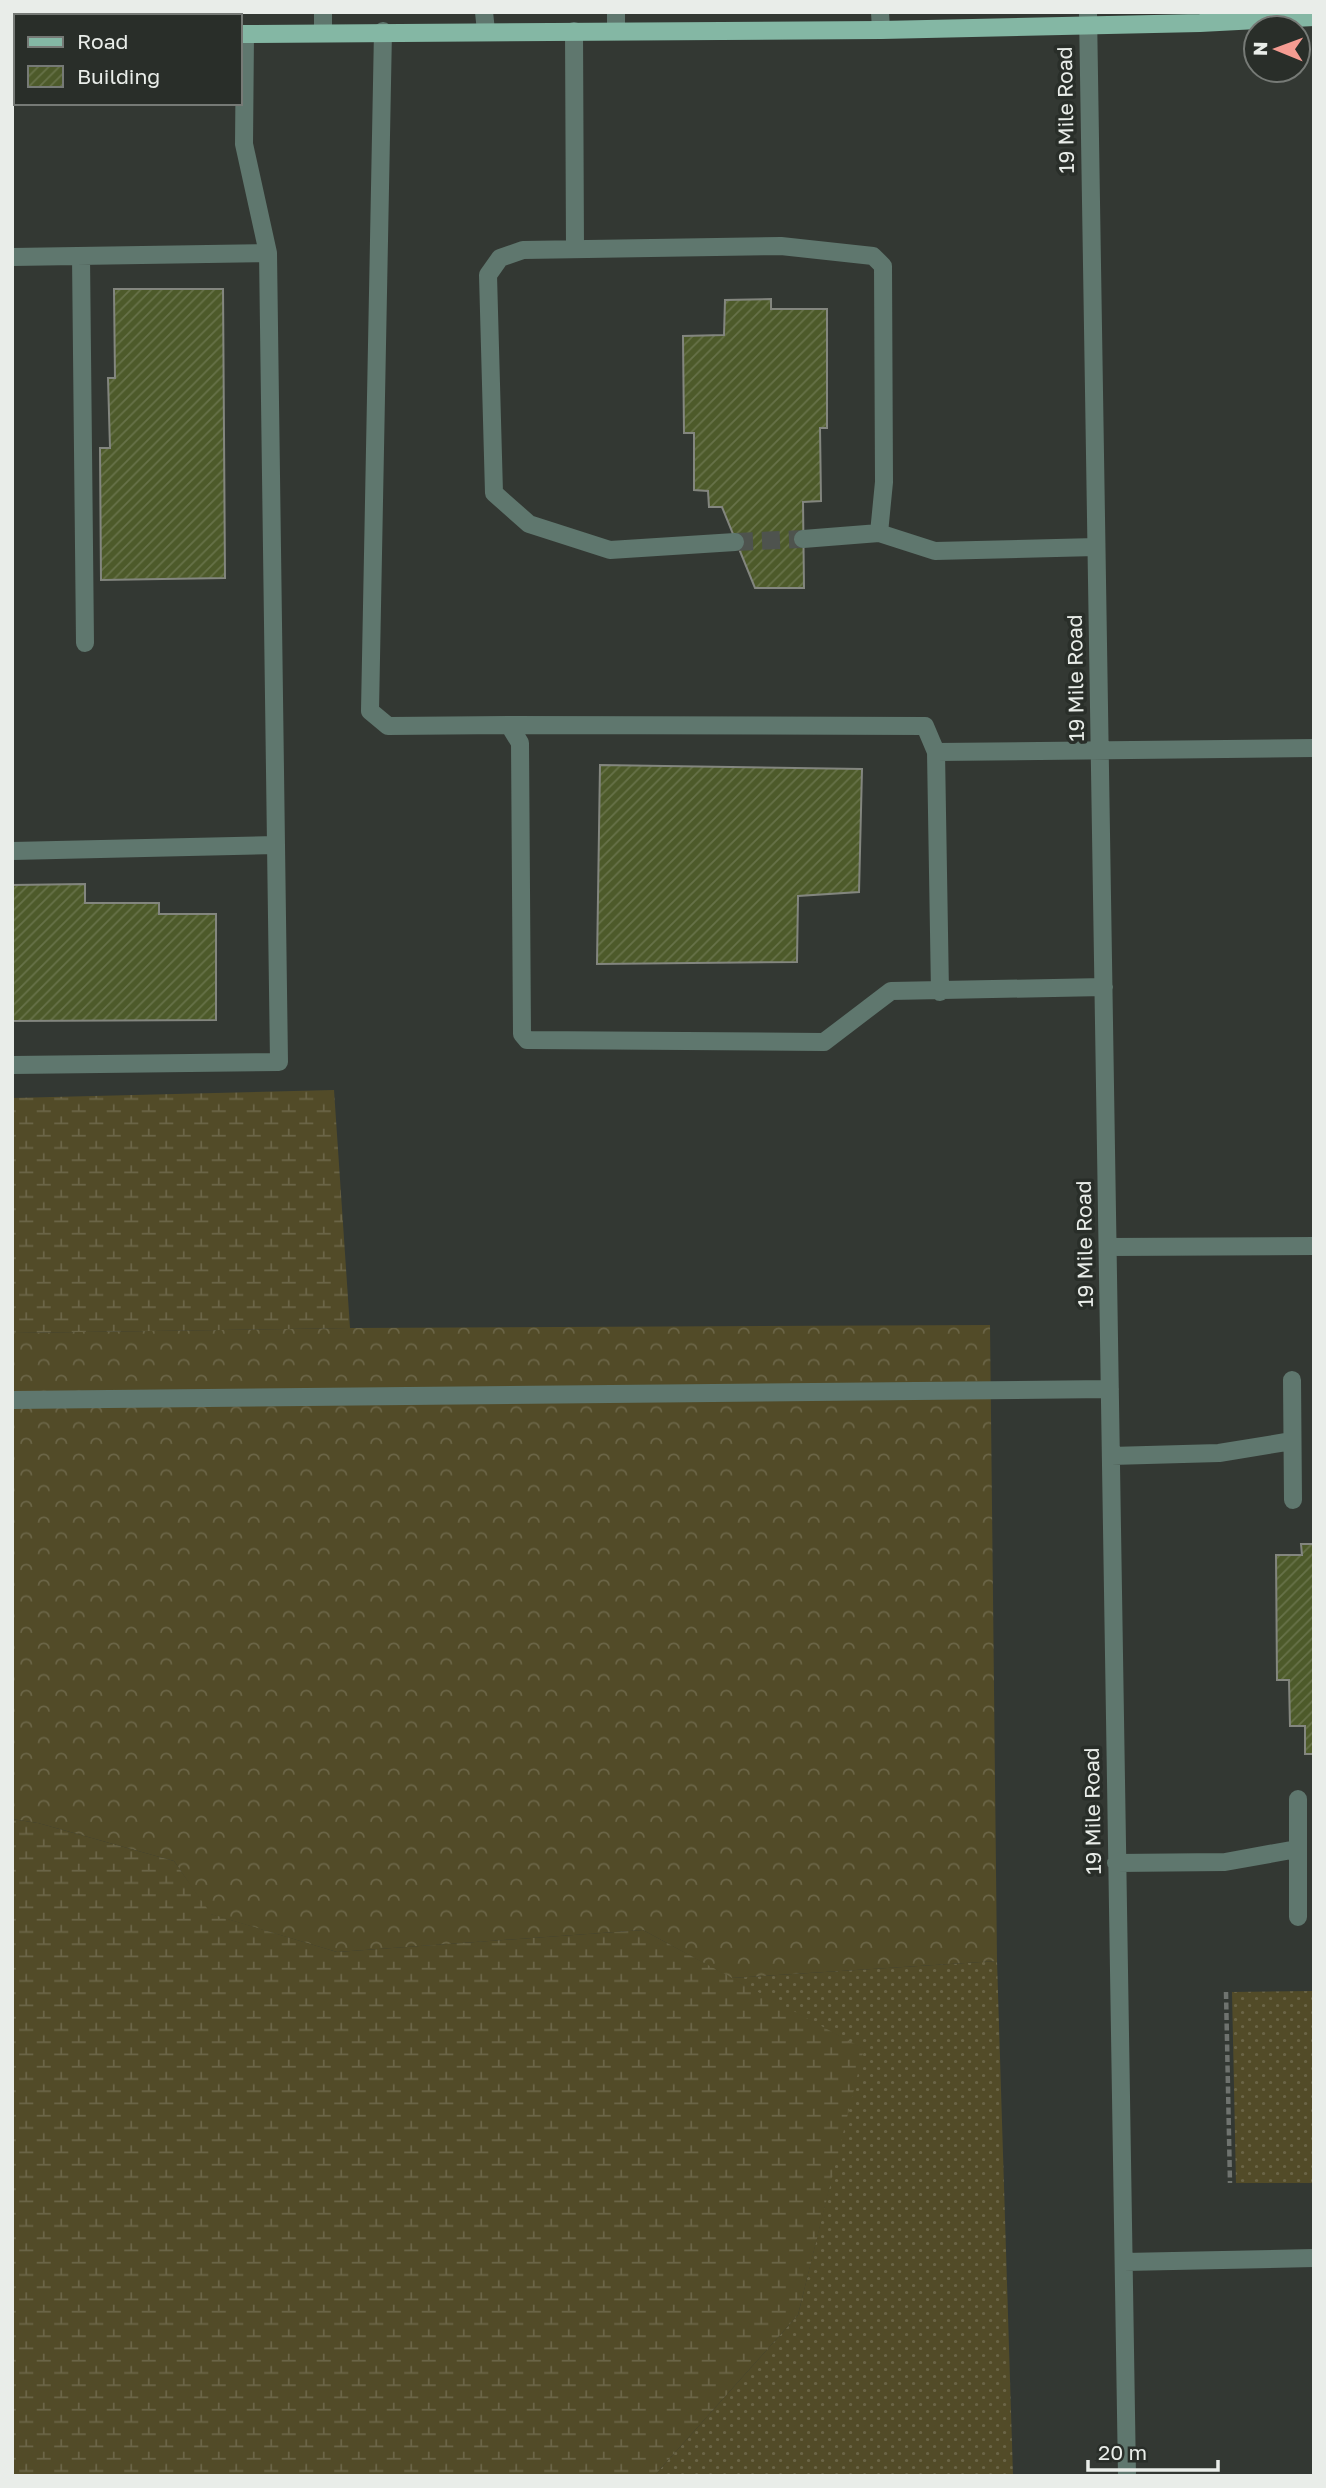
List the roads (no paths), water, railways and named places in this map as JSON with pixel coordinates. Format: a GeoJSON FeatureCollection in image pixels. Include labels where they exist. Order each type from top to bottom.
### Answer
{"type":"FeatureCollection","features":[{"type":"Feature","properties":{"kind":"main road"},"geometry":{"type":"LineString","coordinates":[[243,34],[616,31],[881,21],[1314,17]]}},
{"type":"Feature","properties":{"kind":"street"},"geometry":{"type":"LineString","coordinates":[[323,12],[323,33]]}},
{"type":"Feature","properties":{"kind":"street"},"geometry":{"type":"LineString","coordinates":[[484,12],[486,31]]}},
{"type":"Feature","properties":{"kind":"street"},"geometry":{"type":"LineString","coordinates":[[616,12],[616,31]]}},
{"type":"Feature","properties":{"kind":"street","name":"19 Mile Road"},"geometry":{"type":"LineString","coordinates":[[1088,19],[1127,2476]]}},
{"type":"Feature","properties":{"kind":"street"},"geometry":{"type":"LineString","coordinates":[[574,30],[575,249]]}},
{"type":"Feature","properties":{"kind":"street"},"geometry":{"type":"LineString","coordinates":[[383,32],[370,711],[388,726],[925,726],[936,752],[940,992]]}},
{"type":"Feature","properties":{"kind":"street"},"geometry":{"type":"LineString","coordinates":[[12,1065],[279,1062],[268,253],[244,144],[243,34]]}},
{"type":"Feature","properties":{"kind":"street"},"geometry":{"type":"LineString","coordinates":[[736,542],[610,550],[528,524],[494,493],[488,275],[500,258],[523,250],[781,246],[873,256],[883,266],[884,482],[879,533]]}},
{"type":"Feature","properties":{"kind":"street"},"geometry":{"type":"LineString","coordinates":[[12,257],[268,253]]}},
{"type":"Feature","properties":{"kind":"street"},"geometry":{"type":"LineString","coordinates":[[81,256],[85,643]]}},
{"type":"Feature","properties":{"kind":"street"},"geometry":{"type":"LineString","coordinates":[[803,539],[879,533],[935,551],[1096,547]]}},
{"type":"Feature","properties":{"kind":"street"},"geometry":{"type":"LineString","coordinates":[[509,725],[520,743],[522,1034],[527,1040],[824,1042],[891,991],[1104,988]]}},
{"type":"Feature","properties":{"kind":"street"},"geometry":{"type":"LineString","coordinates":[[936,752],[1314,748]]}},
{"type":"Feature","properties":{"kind":"street"},"geometry":{"type":"LineString","coordinates":[[12,851],[276,845]]}},
{"type":"Feature","properties":{"kind":"street"},"geometry":{"type":"LineString","coordinates":[[1108,1247],[1314,1246]]}},
{"type":"Feature","properties":{"kind":"street"},"geometry":{"type":"LineString","coordinates":[[1292,1380],[1293,1500]]}},
{"type":"Feature","properties":{"kind":"street"},"geometry":{"type":"LineString","coordinates":[[12,1400],[1110,1389]]}},
{"type":"Feature","properties":{"kind":"street"},"geometry":{"type":"LineString","coordinates":[[1111,1456],[1219,1453],[1292,1441]]}},
{"type":"Feature","properties":{"kind":"street"},"geometry":{"type":"LineString","coordinates":[[1297,1799],[1298,1917]]}},
{"type":"Feature","properties":{"kind":"street"},"geometry":{"type":"LineString","coordinates":[[1116,1863],[1225,1862],[1297,1849]]}},
{"type":"Feature","properties":{"kind":"street"},"geometry":{"type":"LineString","coordinates":[[1124,2262],[1314,2258]]}},
{"type":"Feature","properties":{"kind":"tunnel"},"geometry":{"type":"LineString","coordinates":[[735,542],[803,539]]}}]}
